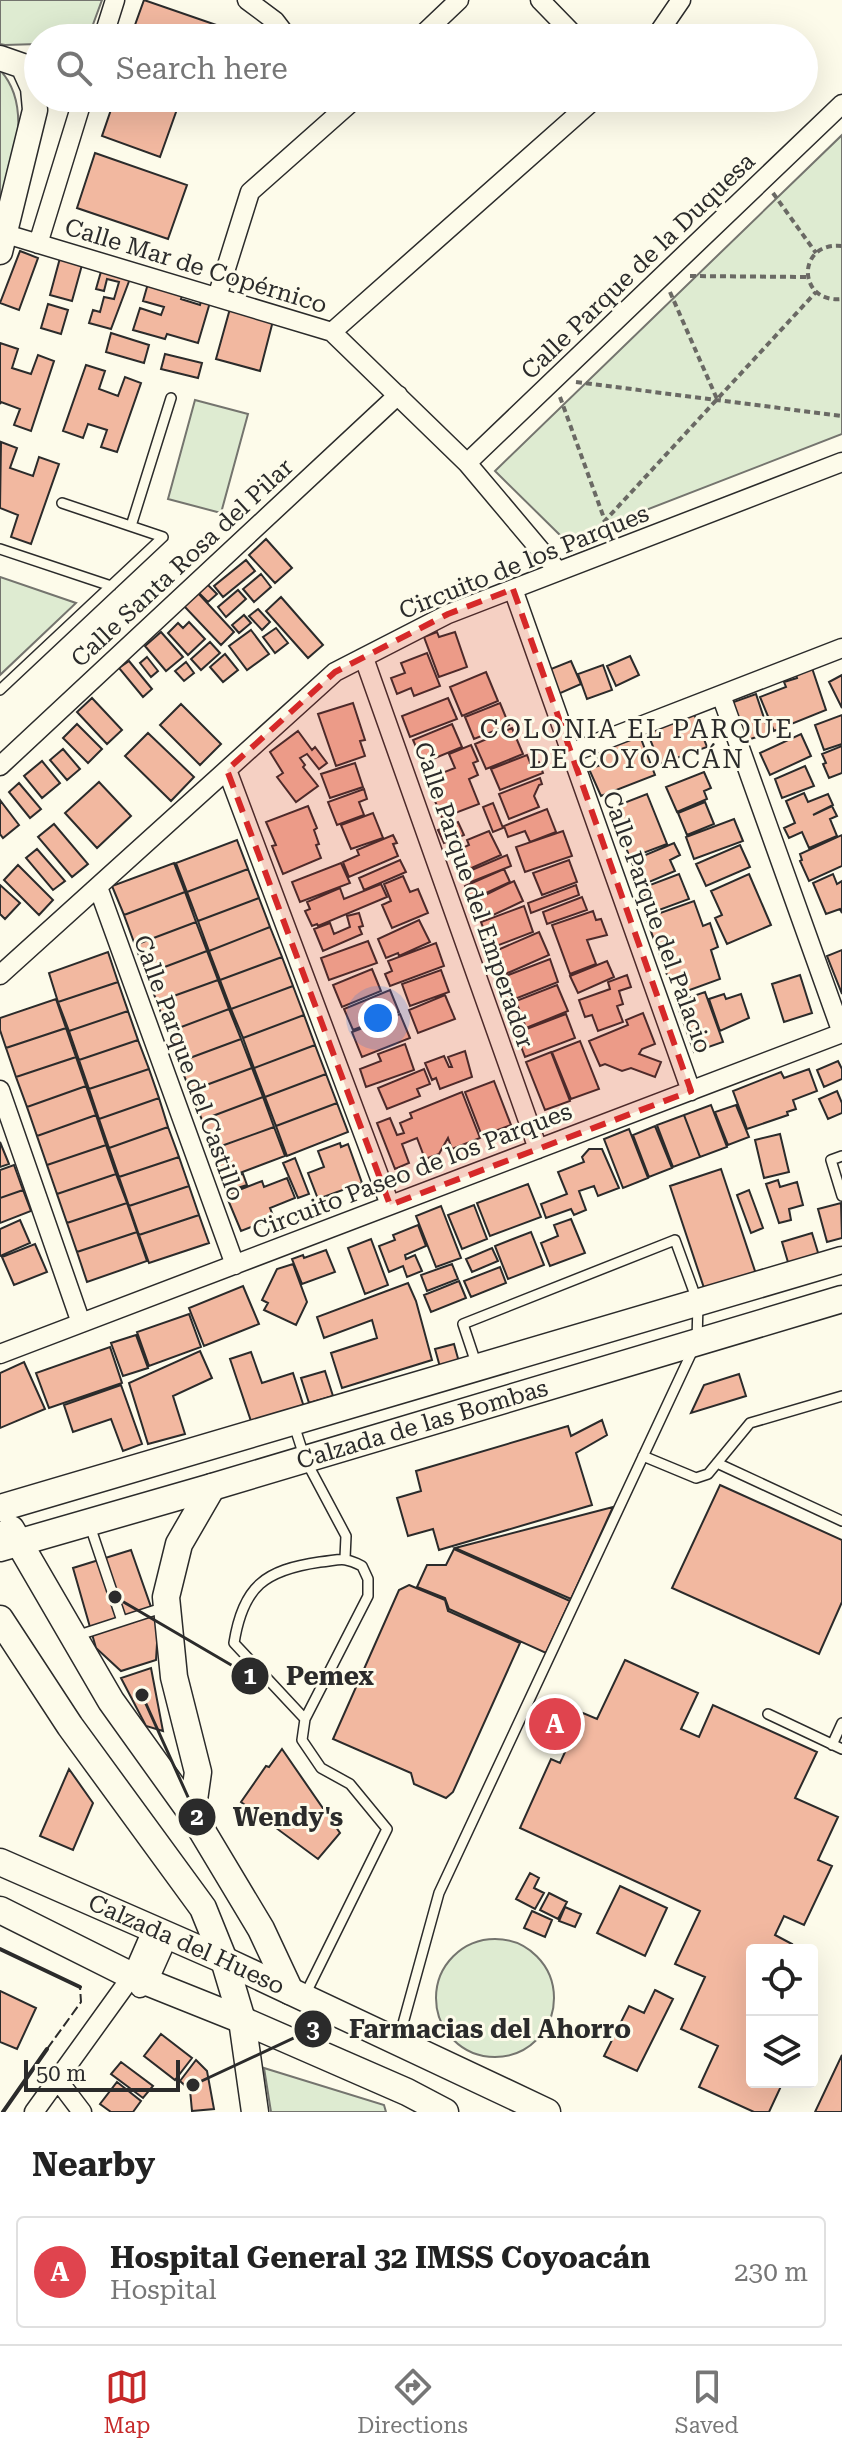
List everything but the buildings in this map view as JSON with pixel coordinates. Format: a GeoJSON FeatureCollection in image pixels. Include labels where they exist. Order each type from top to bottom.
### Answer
{"type":"FeatureCollection","features":[{"type":"Feature","properties":{"kind":"main road","name":"Calzada de las Bombas"},"geometry":{"type":"LineString","coordinates":[[0,1507],[842,1260]]}},
{"type":"Feature","properties":{"kind":"main road","name":"Calzada de las Bombas"},"geometry":{"type":"LineString","coordinates":[[9,1545],[842,1299]]}},
{"type":"Feature","properties":{"kind":"main road"},"geometry":{"type":"LineString","coordinates":[[192,1814],[198,1772],[174,1677],[166,1597],[179,1544],[212,1487]]}},
{"type":"Feature","properties":{"kind":"main road"},"geometry":{"type":"LineString","coordinates":[[0,1507],[9,1545],[73,1637],[111,1701],[192,1814],[297,1994]]}},
{"type":"Feature","properties":{"kind":"main road"},"geometry":{"type":"LineString","coordinates":[[0,1619],[13,1647],[203,1908],[224,1960],[242,2020],[255,2112]]}},
{"type":"Feature","properties":{"kind":"main road","name":"Calzada del Hueso"},"geometry":{"type":"LineString","coordinates":[[0,1862],[224,1960],[547,2112]]}},
{"type":"Feature","properties":{"kind":"main road","name":"Calzada del Hueso"},"geometry":{"type":"LineString","coordinates":[[0,1910],[140,1979],[242,2020],[409,2102],[445,2112]]}},
{"type":"Feature","properties":{"kind":"main road"},"geometry":{"type":"LineString","coordinates":[[398,2042],[409,2102]]}},
{"type":"Feature","properties":{"kind":"street"},"geometry":{"type":"LineString","coordinates":[[107,24],[115,0]]}},
{"type":"Feature","properties":{"kind":"street"},"geometry":{"type":"LineString","coordinates":[[247,0],[277,24]]}},
{"type":"Feature","properties":{"kind":"street"},"geometry":{"type":"LineString","coordinates":[[434,24],[459,0]]}},
{"type":"Feature","properties":{"kind":"street"},"geometry":{"type":"LineString","coordinates":[[540,0],[563,24]]}},
{"type":"Feature","properties":{"kind":"street"},"geometry":{"type":"LineString","coordinates":[[665,24],[681,0]]}},
{"type":"Feature","properties":{"kind":"street"},"geometry":{"type":"LineString","coordinates":[[0,58],[24,66]]}},
{"type":"Feature","properties":{"kind":"street","name":"Calle Parque de la Duquesa"},"geometry":{"type":"LineString","coordinates":[[467,463],[842,104]]}},
{"type":"Feature","properties":{"kind":"street"},"geometry":{"type":"LineString","coordinates":[[3,243],[35,112]]}},
{"type":"Feature","properties":{"kind":"street"},"geometry":{"type":"LineString","coordinates":[[38,244],[79,112]]}},
{"type":"Feature","properties":{"kind":"street"},"geometry":{"type":"LineString","coordinates":[[217,297],[250,192],[334,112]]}},
{"type":"Feature","properties":{"kind":"street"},"geometry":{"type":"LineString","coordinates":[[332,332],[580,112]]}},
{"type":"Feature","properties":{"kind":"street","name":"Calle Mar de Copérnico"},"geometry":{"type":"LineString","coordinates":[[3,243],[38,244],[332,332],[467,463],[558,571]]}},
{"type":"Feature","properties":{"kind":"street","name":"Calle Santa Rosa del Pilar"},"geometry":{"type":"LineString","coordinates":[[0,766],[398,395]]}},
{"type":"Feature","properties":{"kind":"street","name":"Circuito de los Parques"},"geometry":{"type":"LineString","coordinates":[[0,975],[335,672],[448,614],[842,462]]}},
{"type":"Feature","properties":{"kind":"street","name":"Calle Parque del Palacio"},"geometry":{"type":"LineString","coordinates":[[513,589],[691,1091]]}},
{"type":"Feature","properties":{"kind":"street"},"geometry":{"type":"LineString","coordinates":[[571,753],[842,648]]}},
{"type":"Feature","properties":{"kind":"street","name":"Calle Parque del Emperador"},"geometry":{"type":"LineString","coordinates":[[364,658],[538,1149]]}},
{"type":"Feature","properties":{"kind":"street"},"geometry":{"type":"LineString","coordinates":[[721,695],[842,1033]]}},
{"type":"Feature","properties":{"kind":"street"},"geometry":{"type":"LineString","coordinates":[[227,770],[390,1205]]}},
{"type":"Feature","properties":{"kind":"street","name":"Calle Parque del Castillo"},"geometry":{"type":"LineString","coordinates":[[98,887],[235,1265]]}},
{"type":"Feature","properties":{"kind":"street","name":"Circuito Paseo de los Parques"},"geometry":{"type":"LineString","coordinates":[[0,1354],[842,1033]]}},
{"type":"Feature","properties":{"kind":"street"},"geometry":{"type":"LineString","coordinates":[[0,1090],[81,1323]]}},
{"type":"Feature","properties":{"kind":"street"},"geometry":{"type":"LineString","coordinates":[[34,2112],[101,2020],[140,1979],[160,1934]]}},
{"type":"Feature","properties":{"kind":"street"},"geometry":{"type":"LineString","coordinates":[[57,2079],[82,2112]]}},
{"type":"Feature","properties":{"kind":"lane"},"geometry":{"type":"LineString","coordinates":[[131,526],[171,398]]}},
{"type":"Feature","properties":{"kind":"lane"},"geometry":{"type":"LineString","coordinates":[[0,690],[163,537],[62,503]]}},
{"type":"Feature","properties":{"kind":"lane"},"geometry":{"type":"LineString","coordinates":[[0,549],[111,586]]}},
{"type":"Feature","properties":{"kind":"lane"},"geometry":{"type":"LineString","coordinates":[[842,1156],[831,1160],[842,1196]]}},
{"type":"Feature","properties":{"kind":"lane"},"geometry":{"type":"LineString","coordinates":[[398,2042],[439,1893],[697,1341],[698,1303],[675,1240],[463,1324],[477,1367]]}},
{"type":"Feature","properties":{"kind":"lane"},"geometry":{"type":"LineString","coordinates":[[643,1456],[696,1478],[708,1474],[750,1423],[842,1396]]}},
{"type":"Feature","properties":{"kind":"lane"},"geometry":{"type":"LineString","coordinates":[[293,1422],[305,1459],[346,1536],[345,1558]]}},
{"type":"Feature","properties":{"kind":"lane"},"geometry":{"type":"LineString","coordinates":[[717,1463],[842,1521]]}},
{"type":"Feature","properties":{"kind":"lane"},"geometry":{"type":"LineString","coordinates":[[89,1522],[122,1621]]}},
{"type":"Feature","properties":{"kind":"lane"},"geometry":{"type":"LineString","coordinates":[[297,1994],[387,1829],[350,1784],[321,1768],[302,1740],[305,1719],[368,1596],[368,1579],[362,1566],[345,1558],[293,1566],[267,1578],[253,1591],[238,1617],[234,1643],[305,1719]]}},
{"type":"Feature","properties":{"kind":"lane"},"geometry":{"type":"LineString","coordinates":[[73,1637],[167,1606]]}},
{"type":"Feature","properties":{"kind":"lane"},"geometry":{"type":"LineString","coordinates":[[768,1714],[837,1747],[842,1723]]}},
{"type":"Feature","properties":{"kind":"path"},"geometry":{"type":"LineString","coordinates":[[763,180],[816,253]]}},
{"type":"Feature","properties":{"kind":"path"},"geometry":{"type":"LineString","coordinates":[[842,246],[832,245],[816,253],[811,260],[808,277],[816,292],[831,300],[842,299]]}},
{"type":"Feature","properties":{"kind":"path"},"geometry":{"type":"LineString","coordinates":[[717,399],[663,276],[808,277]]}},
{"type":"Feature","properties":{"kind":"path"},"geometry":{"type":"LineString","coordinates":[[586,541],[816,292]]}},
{"type":"Feature","properties":{"kind":"path"},"geometry":{"type":"LineString","coordinates":[[616,549],[554,380],[842,416]]}},
{"type":"Feature","properties":{"kind":"highlighted area"},"geometry":{"type":"Polygon","coordinates":[[[513,589],[691,1091],[390,1205],[227,770],[335,672],[448,614],[513,589]]]}},
{"type":"Feature","properties":{"kind":"green space"},"geometry":{"type":"Polygon","coordinates":[[[0,0],[102,0],[93,24],[24,24],[24,44],[0,44],[0,0]]]}},
{"type":"Feature","properties":{"kind":"green space"},"geometry":{"type":"Polygon","coordinates":[[[0,70],[16,102],[18,121],[14,159],[0,213],[0,70]]]}},
{"type":"Feature","properties":{"kind":"green space"},"geometry":{"type":"Polygon","coordinates":[[[842,135],[842,434],[566,541],[495,471],[842,135]]]}},
{"type":"Feature","properties":{"kind":"green space"},"geometry":{"type":"Polygon","coordinates":[[[195,400],[248,414],[221,513],[168,499],[195,400]]]}},
{"type":"Feature","properties":{"kind":"green space"},"geometry":{"type":"Polygon","coordinates":[[[0,577],[76,603],[0,675],[0,577]]]}},
{"type":"Feature","properties":{"kind":"green space"},"geometry":{"type":"Polygon","coordinates":[[[495,1939],[518,1943],[537,1956],[550,1975],[554,1998],[550,2021],[537,2040],[518,2053],[495,2057],[472,2053],[453,2040],[440,2021],[436,1998],[440,1975],[453,1956],[472,1943],[495,1939]]]}},
{"type":"Feature","properties":{"kind":"green space"},"geometry":{"type":"Polygon","coordinates":[[[264,2068],[384,2105],[386,2112],[271,2112],[264,2068]]]}},
{"type":"Feature","properties":{"kind":"fence"},"geometry":{"type":"LineString","coordinates":[[47,2049],[81,2002],[80,1987]]}},
{"type":"Feature","properties":{"kind":"wall"},"geometry":{"type":"LineString","coordinates":[[0,1949],[80,1987]]}},
{"type":"Feature","properties":{"kind":"wall"},"geometry":{"type":"LineString","coordinates":[[3,2112],[47,2049]]}},
{"type":"Feature","properties":{"kind":"place","name":"Pemex"},"geometry":{"type":"Point","coordinates":[115,1597]}},
{"type":"Feature","properties":{"kind":"place","name":"Wendy's"},"geometry":{"type":"Point","coordinates":[142,1695]}},
{"type":"Feature","properties":{"kind":"place","name":"Hospital General 32 IMSS Coyoacán"},"geometry":{"type":"Point","coordinates":[555,1724]}},
{"type":"Feature","properties":{"kind":"place","name":"Farmacias del Ahorro"},"geometry":{"type":"Point","coordinates":[193,2085]}},
{"type":"Feature","properties":{"kind":"district","name":"COLONIA EL PARQUE DE COYOACÁN"},"geometry":{"type":"Point","coordinates":[637,744]}}]}
